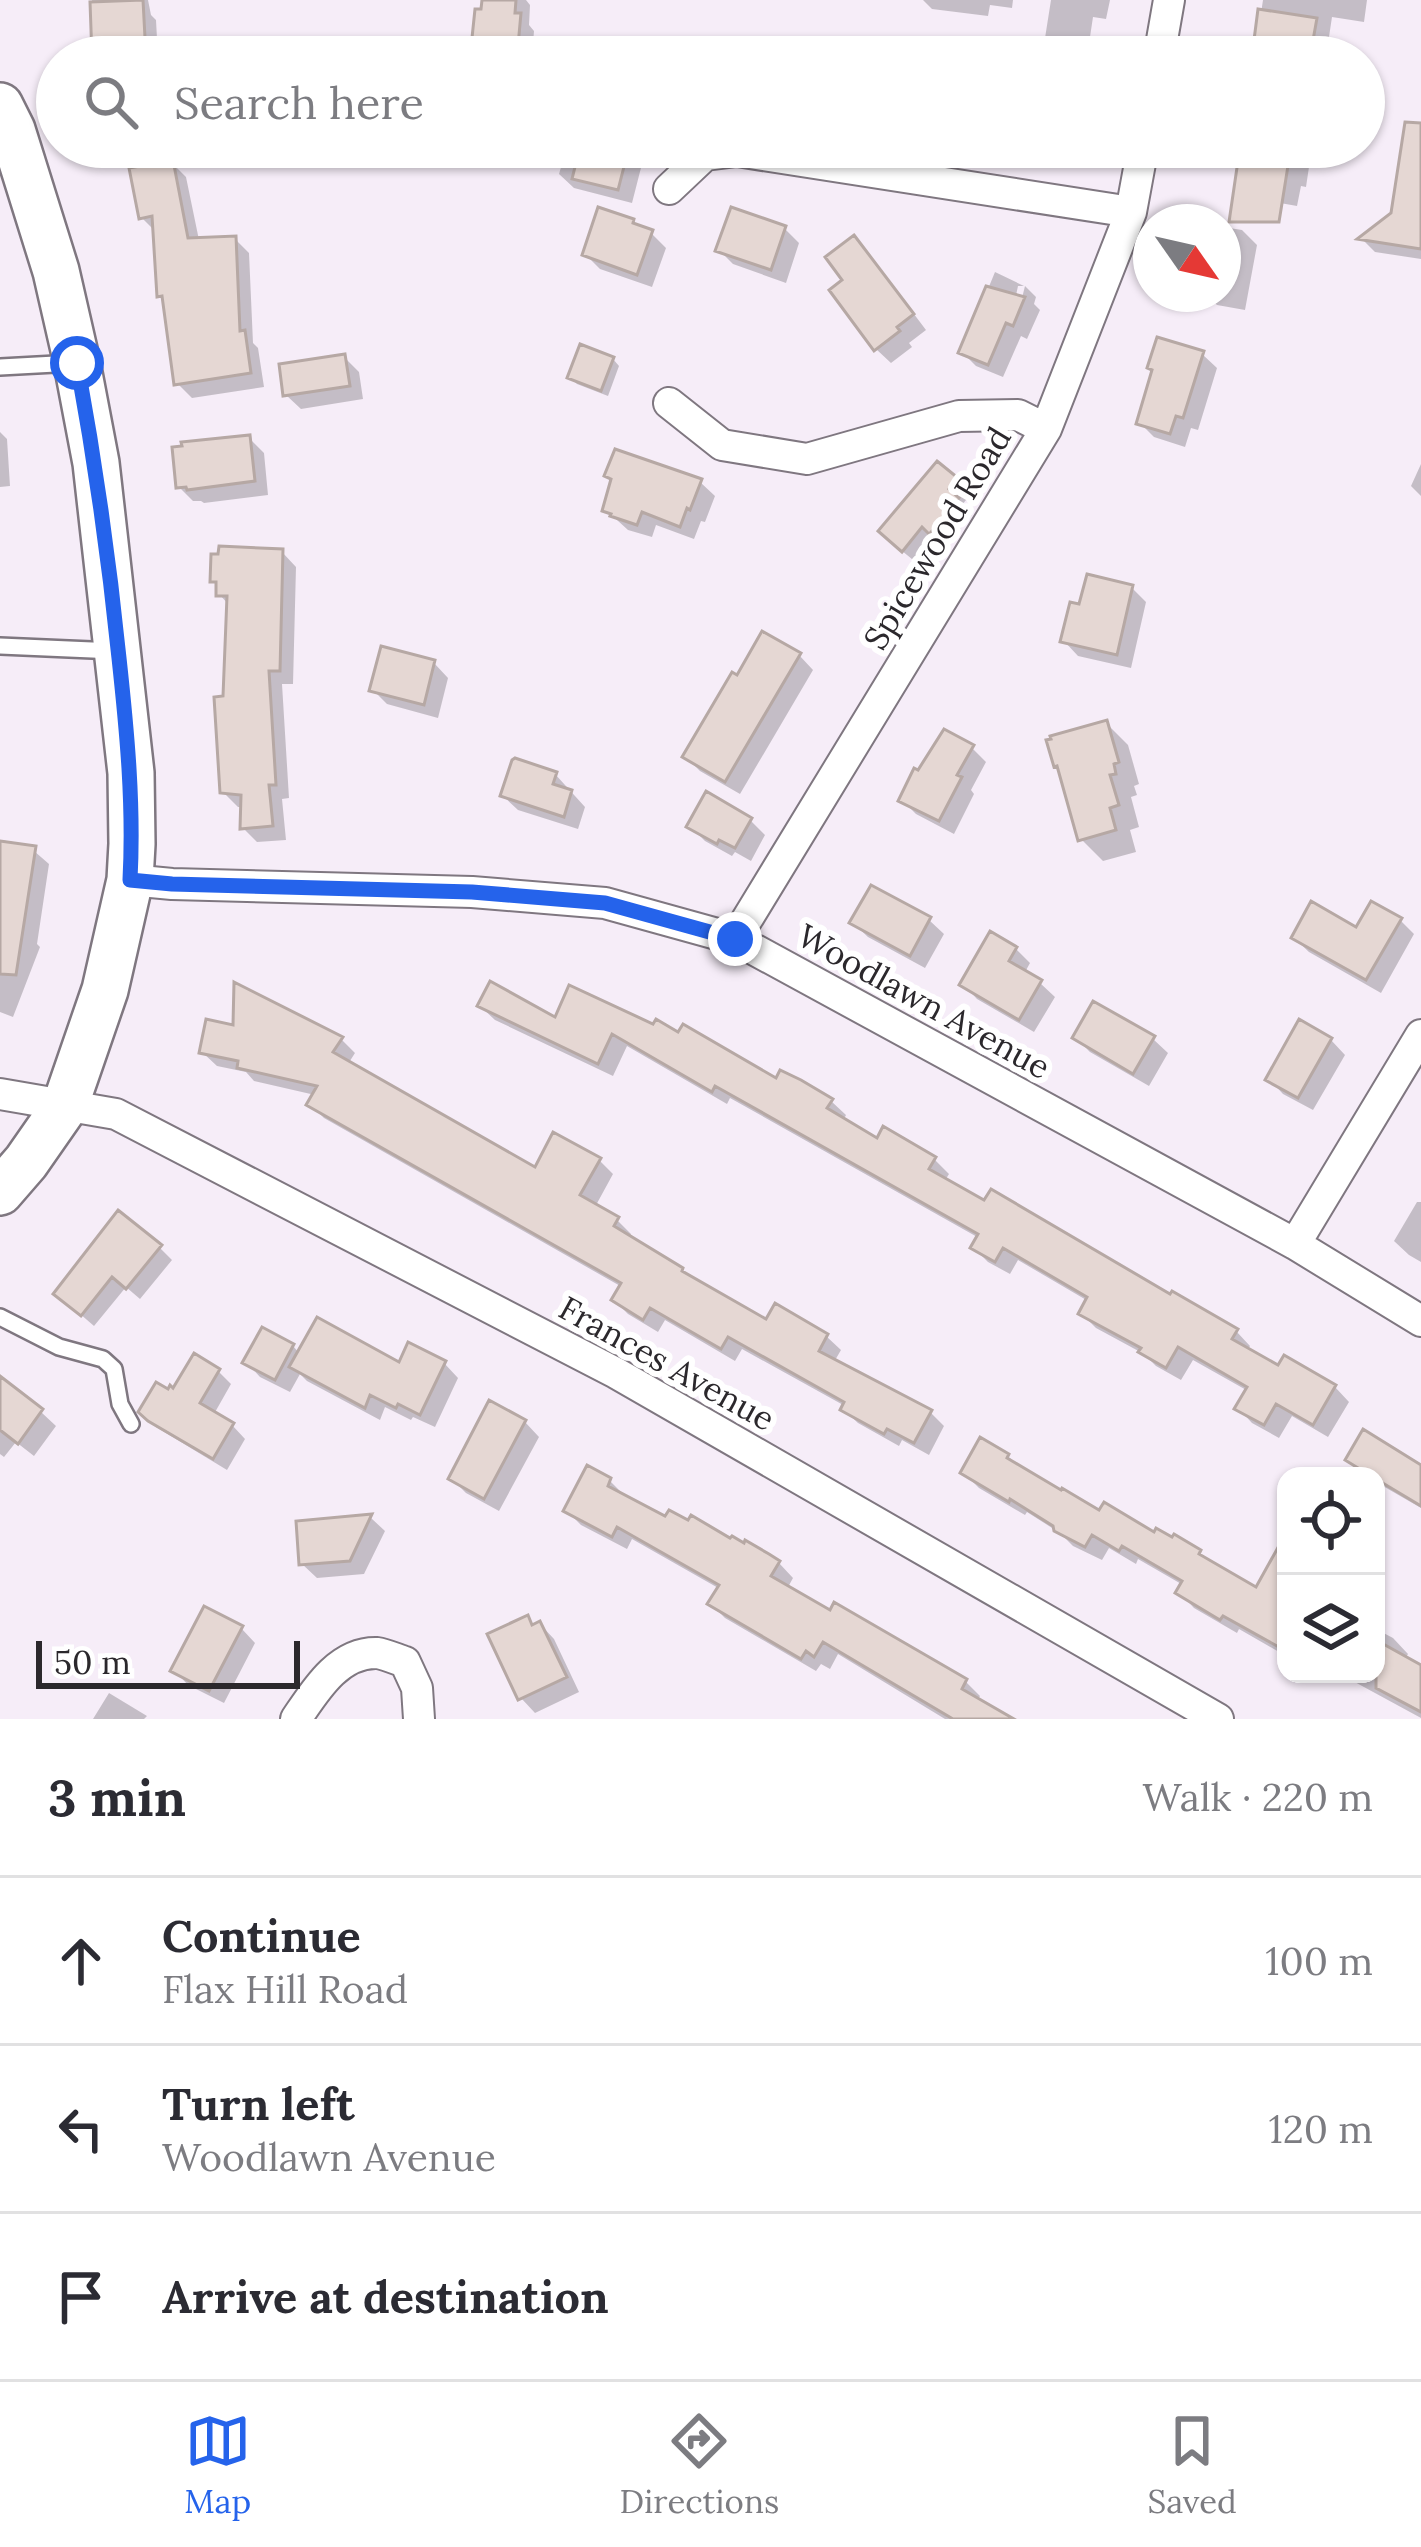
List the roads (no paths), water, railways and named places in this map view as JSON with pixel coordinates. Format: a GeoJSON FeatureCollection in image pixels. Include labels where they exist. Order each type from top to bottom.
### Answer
{"type":"FeatureCollection","features":[{"type":"Feature","properties":{"kind":"main road"},"geometry":{"type":"LineString","coordinates":[[0,106],[12,130],[56,271],[77,363],[96,464],[131,773],[130,880],[105,990],[65,1106],[0,1192]]}},
{"type":"Feature","properties":{"kind":"street"},"geometry":{"type":"LineString","coordinates":[[1163,36],[1169,0]]}},
{"type":"Feature","properties":{"kind":"street"},"geometry":{"type":"LineString","coordinates":[[669,188],[691,168]]}},
{"type":"Feature","properties":{"kind":"street"},"geometry":{"type":"LineString","coordinates":[[847,168],[1132,212]]}},
{"type":"Feature","properties":{"kind":"street","name":"Spicewood Road"},"geometry":{"type":"LineString","coordinates":[[735,939],[1046,429],[1132,212],[1139,168]]}},
{"type":"Feature","properties":{"kind":"street"},"geometry":{"type":"LineString","coordinates":[[669,403],[722,445],[807,459],[959,416],[1018,415],[1046,429]]}},
{"type":"Feature","properties":{"kind":"street","name":"Woodlawn Avenue"},"geometry":{"type":"LineString","coordinates":[[130,880],[472,892],[605,903],[735,939],[1295,1244],[1421,1321]]}},
{"type":"Feature","properties":{"kind":"street"},"geometry":{"type":"LineString","coordinates":[[1295,1244],[1421,1035]]}},
{"type":"Feature","properties":{"kind":"street","name":"Frances Avenue"},"geometry":{"type":"LineString","coordinates":[[0,1094],[116,1114],[616,1372],[1218,1719]]}},
{"type":"Feature","properties":{"kind":"street"},"geometry":{"type":"LineString","coordinates":[[296,1719],[319,1685],[348,1659],[379,1653],[404,1663],[417,1688],[419,1719]]}},
{"type":"Feature","properties":{"kind":"lane"},"geometry":{"type":"LineString","coordinates":[[0,367],[77,363]]}},
{"type":"Feature","properties":{"kind":"lane"},"geometry":{"type":"LineString","coordinates":[[0,646],[118,651]]}},
{"type":"Feature","properties":{"kind":"lane"},"geometry":{"type":"LineString","coordinates":[[0,1317],[58,1347],[104,1359],[114,1369],[120,1404],[131,1424]]}}]}
